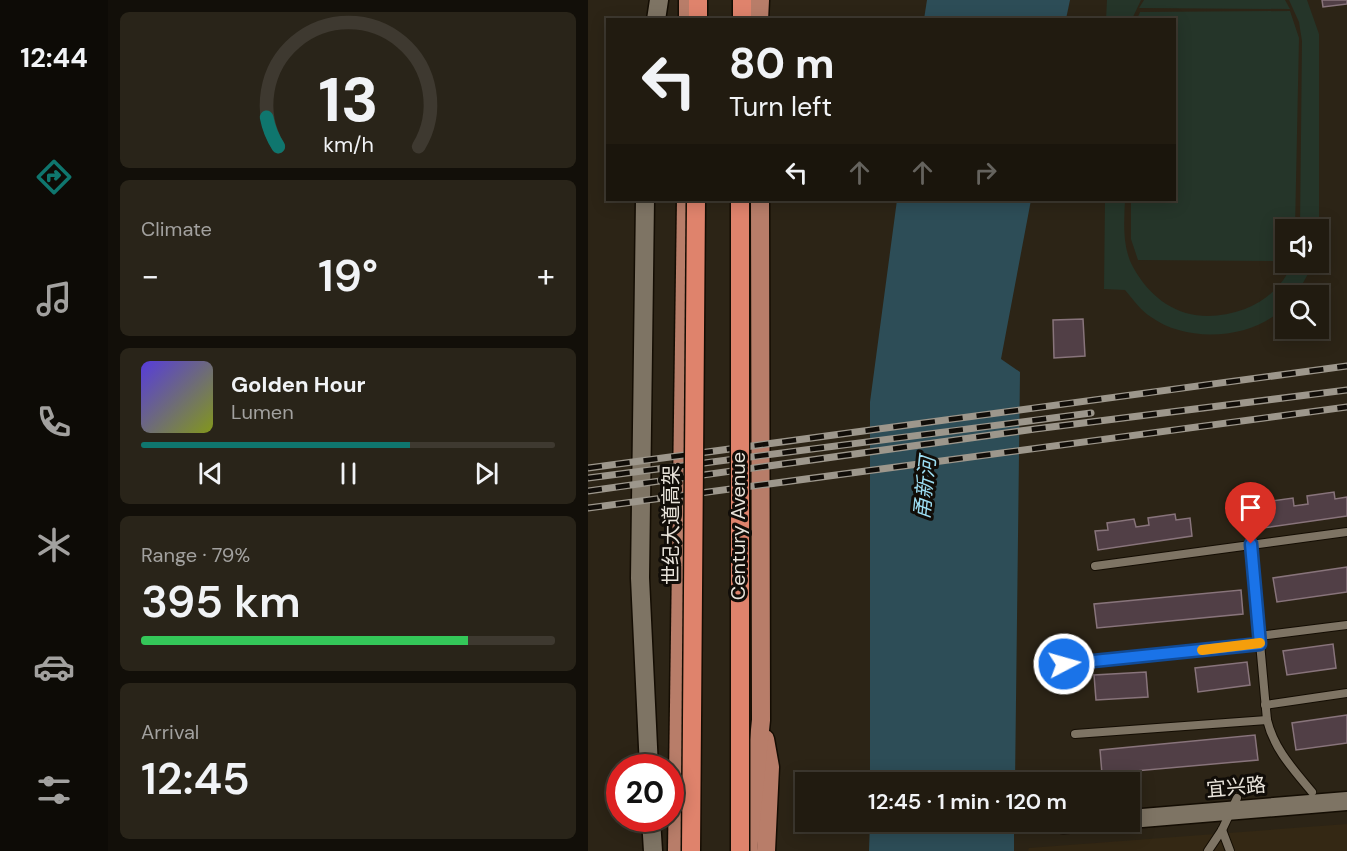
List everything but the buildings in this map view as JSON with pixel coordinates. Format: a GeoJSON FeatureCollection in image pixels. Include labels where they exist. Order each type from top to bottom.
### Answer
{"type":"FeatureCollection","features":[{"type":"Feature","properties":{"kind":"highway"},"geometry":{"type":"LineString","coordinates":[[698,0],[698,18]]}},
{"type":"Feature","properties":{"kind":"highway"},"geometry":{"type":"LineString","coordinates":[[742,0],[742,18]]}},
{"type":"Feature","properties":{"kind":"highway","name":"世纪大道高架"},"geometry":{"type":"LineString","coordinates":[[691,851],[696,201]]}},
{"type":"Feature","properties":{"kind":"highway"},"geometry":{"type":"LineString","coordinates":[[740,201],[740,851]]}},
{"type":"Feature","properties":{"kind":"main road"},"geometry":{"type":"LineString","coordinates":[[688,0],[688,18]]}},
{"type":"Feature","properties":{"kind":"main road"},"geometry":{"type":"LineString","coordinates":[[759,18],[760,0]]}},
{"type":"Feature","properties":{"kind":"main road"},"geometry":{"type":"LineString","coordinates":[[677,851],[686,201]]}},
{"type":"Feature","properties":{"kind":"main road","name":"Century Avenue"},"geometry":{"type":"LineString","coordinates":[[748,851],[761,720],[760,201]]}},
{"type":"Feature","properties":{"kind":"main road"},"geometry":{"type":"LineString","coordinates":[[761,720],[770,767],[766,851]]}},
{"type":"Feature","properties":{"kind":"street"},"geometry":{"type":"LineString","coordinates":[[656,18],[659,0]]}},
{"type":"Feature","properties":{"kind":"street"},"geometry":{"type":"LineString","coordinates":[[645,201],[640,578],[648,754]]}},
{"type":"Feature","properties":{"kind":"street","name":"宜兴路"},"geometry":{"type":"LineString","coordinates":[[1140,818],[1347,788]]}},
{"type":"Feature","properties":{"kind":"street","name":"宜兴路"},"geometry":{"type":"LineString","coordinates":[[1140,806],[1347,801]]}},
{"type":"Feature","properties":{"kind":"street"},"geometry":{"type":"LineString","coordinates":[[652,832],[653,851]]}},
{"type":"Feature","properties":{"kind":"lane"},"geometry":{"type":"LineString","coordinates":[[1095,566],[1347,532]]}},
{"type":"Feature","properties":{"kind":"lane"},"geometry":{"type":"LineString","coordinates":[[1251,544],[1266,720],[1271,737],[1281,754],[1312,792]]}},
{"type":"Feature","properties":{"kind":"lane"},"geometry":{"type":"LineString","coordinates":[[1064,664],[1260,640],[1347,625]]}},
{"type":"Feature","properties":{"kind":"lane"},"geometry":{"type":"LineString","coordinates":[[1265,705],[1347,693]]}},
{"type":"Feature","properties":{"kind":"lane"},"geometry":{"type":"LineString","coordinates":[[1075,734],[1266,720]]}},
{"type":"Feature","properties":{"kind":"lane"},"geometry":{"type":"LineString","coordinates":[[1208,851],[1222,830],[1234,804]]}},
{"type":"Feature","properties":{"kind":"lane"},"geometry":{"type":"LineString","coordinates":[[1222,830],[1230,851]]}},
{"type":"Feature","properties":{"kind":"shaded area"},"geometry":{"type":"Polygon","coordinates":[[[1347,824],[1347,851],[1028,851],[1029,848],[1347,824]]]}},
{"type":"Feature","properties":{"kind":"green space"},"geometry":{"type":"Polygon","coordinates":[[[1107,0],[1141,0],[1132,18],[1106,18],[1107,0]]]}},
{"type":"Feature","properties":{"kind":"green space"},"geometry":{"type":"Polygon","coordinates":[[[1144,0],[1285,0],[1290,9],[1139,8],[1144,0]]]}},
{"type":"Feature","properties":{"kind":"green space"},"geometry":{"type":"Polygon","coordinates":[[[1289,0],[1307,0],[1319,34],[1319,219],[1300,219],[1302,41],[1299,22],[1289,0]]]}},
{"type":"Feature","properties":{"kind":"green space"},"geometry":{"type":"Polygon","coordinates":[[[1290,11],[1299,38],[1295,219],[1275,219],[1275,261],[1138,260],[1131,239],[1131,201],[1176,201],[1176,18],[1137,18],[1140,12],[1290,11]]]}},
{"type":"Feature","properties":{"kind":"green space"},"geometry":{"type":"Polygon","coordinates":[[[1105,201],[1125,201],[1125,243],[1129,259],[1143,282],[1167,305],[1196,315],[1228,314],[1245,309],[1275,290],[1275,314],[1257,325],[1239,331],[1202,334],[1183,331],[1166,326],[1147,314],[1125,290],[1104,289],[1105,201]]]}},
{"type":"Feature","properties":{"kind":"green space"},"geometry":{"type":"Polygon","coordinates":[[[1288,273],[1308,273],[1302,285],[1280,285],[1288,273]]]}},
{"type":"Feature","properties":{"kind":"water"},"geometry":{"type":"Polygon","coordinates":[[[927,0],[1070,0],[1066,18],[924,18],[927,0]]]}},
{"type":"Feature","properties":{"kind":"water","name":"甬新河"},"geometry":{"type":"Polygon","coordinates":[[[897,201],[1031,201],[1001,359],[1020,372],[1015,772],[870,772],[870,402],[897,201]]]}},
{"type":"Feature","properties":{"kind":"water"},"geometry":{"type":"Polygon","coordinates":[[[870,832],[1014,832],[1014,851],[869,851],[870,832]]]}},
{"type":"Feature","properties":{"kind":"railway"},"geometry":{"type":"LineString","coordinates":[[588,468],[1347,366]]}},
{"type":"Feature","properties":{"kind":"railway"},"geometry":{"type":"LineString","coordinates":[[588,491],[1035,429],[1347,390]]}},
{"type":"Feature","properties":{"kind":"railway"},"geometry":{"type":"LineString","coordinates":[[588,508],[1347,407]]}},
{"type":"Feature","properties":{"kind":"railway"},"geometry":{"type":"LineString","coordinates":[[588,478],[1091,413]]}},
{"type":"Feature","properties":{"kind":"slow traffic"},"geometry":{"type":"LineString","coordinates":[[1202,650],[1260,643]]}},
{"type":"Feature","properties":{"kind":"route"},"geometry":{"type":"LineString","coordinates":[[1064,664],[1260,644],[1251,544]]}}]}
